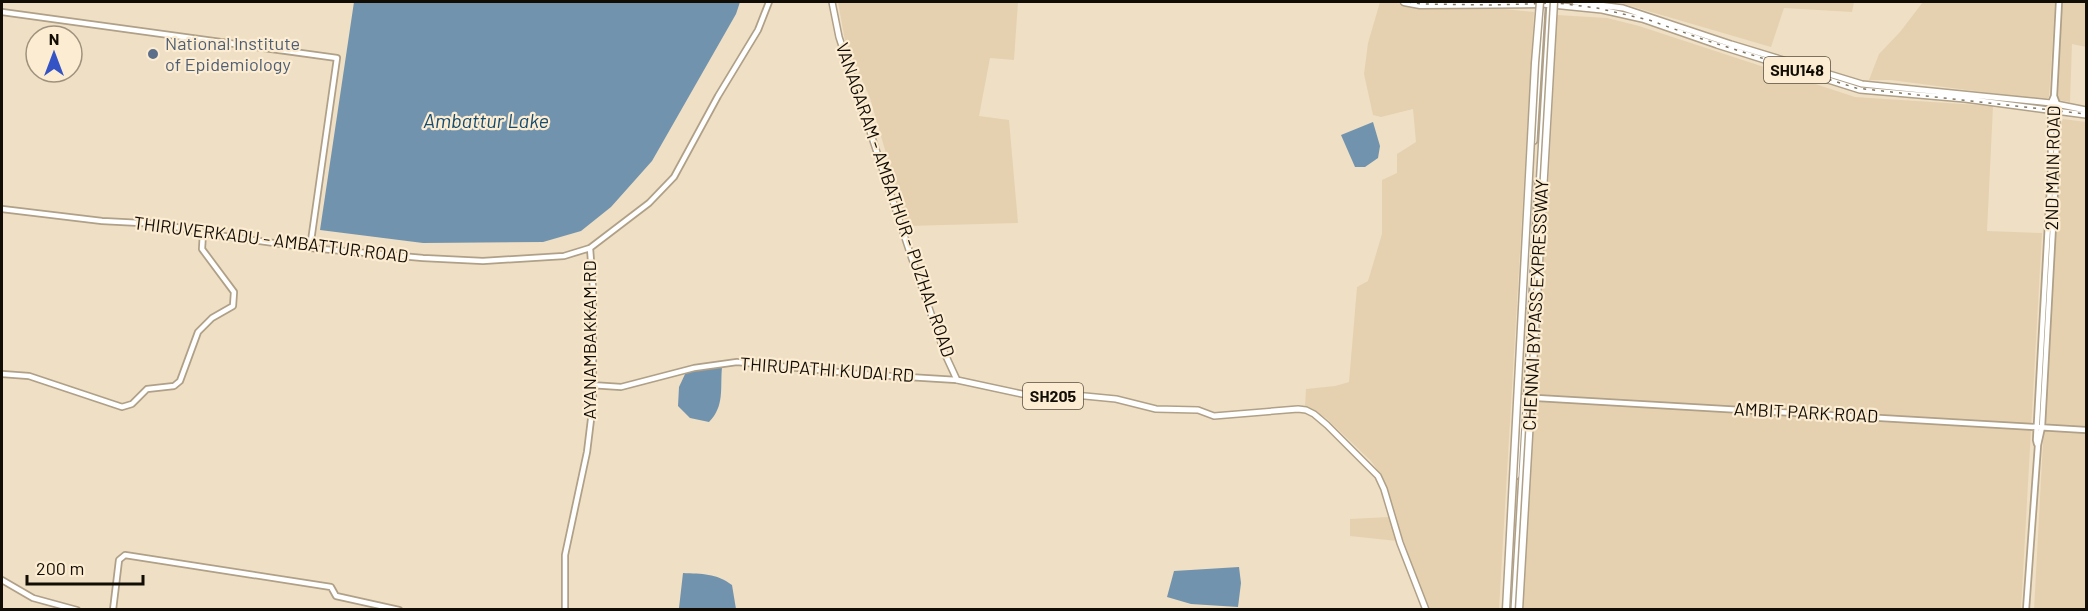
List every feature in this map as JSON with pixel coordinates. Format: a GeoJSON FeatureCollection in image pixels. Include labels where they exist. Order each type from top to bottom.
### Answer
{"type":"FeatureCollection","features":[{"type":"Feature","properties":{"kind":"highway","name":"SHU148"},"geometry":{"type":"LineString","coordinates":[[1404,2],[1417,5],[1546,2]]}},
{"type":"Feature","properties":{"kind":"highway","name":"CHENNAI BYPASS EXPRESSWAY"},"geometry":{"type":"LineString","coordinates":[[1507,609],[1535,63],[1546,2]]}},
{"type":"Feature","properties":{"kind":"highway","name":"CHENNAI BYPASS EXPRESSWAY"},"geometry":{"type":"LineString","coordinates":[[1519,609],[1546,2]]}},
{"type":"Feature","properties":{"kind":"main road","name":"VANAGARAM - AMBATHUR - PUZHAL ROAD"},"geometry":{"type":"LineString","coordinates":[[832,2],[839,37],[911,256],[945,354],[957,380],[1022,394],[1116,399],[1156,409],[1198,410],[1214,416],[1298,409],[1314,414],[1378,476],[1413,579],[1426,609]]}},
{"type":"Feature","properties":{"kind":"main road","name":"SHU148"},"geometry":{"type":"LineString","coordinates":[[1546,2],[1619,13],[1685,31]]}},
{"type":"Feature","properties":{"kind":"main road"},"geometry":{"type":"LineString","coordinates":[[1514,609],[1523,397],[1546,2]]}},
{"type":"Feature","properties":{"kind":"main road","name":"SHU148"},"geometry":{"type":"LineString","coordinates":[[1575,2],[1623,8],[1860,90],[1905,91],[2086,110]]}},
{"type":"Feature","properties":{"kind":"main road","name":"SHU148"},"geometry":{"type":"LineString","coordinates":[[2054,107],[2086,114]]}},
{"type":"Feature","properties":{"kind":"main road"},"geometry":{"type":"LineString","coordinates":[[1507,609],[1523,397]]}},
{"type":"Feature","properties":{"kind":"street","name":"THIRUVERKADU - AMBATTUR ROAD"},"geometry":{"type":"LineString","coordinates":[[2,209],[160,224],[203,233],[310,248],[423,258],[486,261],[557,257],[590,248],[649,204],[674,177],[758,30],[769,2]]}},
{"type":"Feature","properties":{"kind":"street","name":"2ND MAIN ROAD"},"geometry":{"type":"LineString","coordinates":[[2026,609],[2038,445],[2036,440],[2039,427],[2060,2]]}},
{"type":"Feature","properties":{"kind":"street"},"geometry":{"type":"LineString","coordinates":[[2,12],[337,58],[310,248]]}},
{"type":"Feature","properties":{"kind":"street"},"geometry":{"type":"LineString","coordinates":[[2,374],[29,376],[122,407],[132,404],[147,389],[174,386],[180,381],[198,332],[212,318],[233,306],[234,292],[202,249],[203,233]]}},
{"type":"Feature","properties":{"kind":"street","name":"AYANAMBAKKAM RD"},"geometry":{"type":"LineString","coordinates":[[565,609],[565,555],[588,452],[593,403],[591,386],[594,366],[593,288],[590,248]]}},
{"type":"Feature","properties":{"kind":"street","name":"THIRUPATHI KUDAI RD"},"geometry":{"type":"LineString","coordinates":[[591,386],[621,387],[694,368],[737,362],[859,374],[957,380]]}},
{"type":"Feature","properties":{"kind":"street","name":"AMBIT PARK ROAD"},"geometry":{"type":"LineString","coordinates":[[1523,397],[2086,430]]}},
{"type":"Feature","properties":{"kind":"street"},"geometry":{"type":"LineString","coordinates":[[113,609],[119,560],[125,555],[331,586],[336,596],[399,609]]}},
{"type":"Feature","properties":{"kind":"street"},"geometry":{"type":"LineString","coordinates":[[2,580],[33,598],[77,609]]}},
{"type":"Feature","properties":{"kind":"shaded area"},"geometry":{"type":"Polygon","coordinates":[[[838,2],[1018,2],[1014,60],[990,58],[979,116],[1009,120],[1018,223],[907,226],[870,98],[845,41],[838,2]]]}},
{"type":"Feature","properties":{"kind":"shaded area"},"geometry":{"type":"Polygon","coordinates":[[[1380,2],[1393,2],[1416,8],[1504,9],[1534,12],[1499,609],[1430,609],[1416,579],[1382,476],[1371,461],[1326,418],[1305,406],[1306,389],[1349,382],[1357,287],[1368,281],[1382,234],[1382,180],[1397,173],[1397,154],[1416,142],[1413,109],[1381,117],[1373,115],[1364,74],[1368,43],[1380,2]]]}},
{"type":"Feature","properties":{"kind":"shaded area"},"geometry":{"type":"Polygon","coordinates":[[[1617,2],[1854,2],[1852,12],[1784,8],[1771,47],[1617,2]]]}},
{"type":"Feature","properties":{"kind":"shaded area"},"geometry":{"type":"Polygon","coordinates":[[[1923,2],[2055,2],[2049,97],[2044,100],[1891,80],[1869,80],[1879,54],[1900,32],[1923,2]]]}},
{"type":"Feature","properties":{"kind":"shaded area"},"geometry":{"type":"Polygon","coordinates":[[[2063,2],[2086,2],[2086,47],[2072,44],[2070,102],[2059,100],[2055,92],[2060,13],[2063,2]]]}},
{"type":"Feature","properties":{"kind":"shaded area"},"geometry":{"type":"Polygon","coordinates":[[[1557,15],[1607,18],[1639,26],[1855,97],[1993,106],[1987,231],[2042,233],[2021,609],[1522,610],[1557,15]]]}},
{"type":"Feature","properties":{"kind":"shaded area"},"geometry":{"type":"Polygon","coordinates":[[[2063,119],[2086,122],[2086,609],[2034,610],[2060,126],[2063,119]]]}},
{"type":"Feature","properties":{"kind":"shaded area"},"geometry":{"type":"Polygon","coordinates":[[[1389,517],[1397,541],[1350,536],[1350,519],[1389,517]]]}},
{"type":"Feature","properties":{"kind":"water","name":"Ambattur Lake"},"geometry":{"type":"Polygon","coordinates":[[[354,2],[740,2],[736,14],[652,161],[611,207],[581,231],[543,242],[423,243],[320,230],[354,2]]]}},
{"type":"Feature","properties":{"kind":"water"},"geometry":{"type":"Polygon","coordinates":[[[1373,122],[1380,146],[1378,158],[1365,167],[1355,167],[1341,135],[1373,122]]]}},
{"type":"Feature","properties":{"kind":"water"},"geometry":{"type":"Polygon","coordinates":[[[722,367],[718,410],[709,422],[690,418],[678,406],[679,387],[686,372],[722,367]]]}},
{"type":"Feature","properties":{"kind":"water"},"geometry":{"type":"Polygon","coordinates":[[[1239,567],[1241,583],[1238,607],[1191,604],[1167,597],[1174,571],[1239,567]]]}},
{"type":"Feature","properties":{"kind":"water"},"geometry":{"type":"Polygon","coordinates":[[[683,573],[714,576],[732,585],[736,609],[679,608],[683,573]]]}},
{"type":"Feature","properties":{"kind":"railway"},"geometry":{"type":"LineString","coordinates":[[1408,2],[1493,5],[1557,3],[1597,8],[1649,20],[1856,88],[2086,114]]}},
{"type":"Feature","properties":{"kind":"place","name":"National Institute of Epidemiology"},"geometry":{"type":"Point","coordinates":[153,54]}}]}
